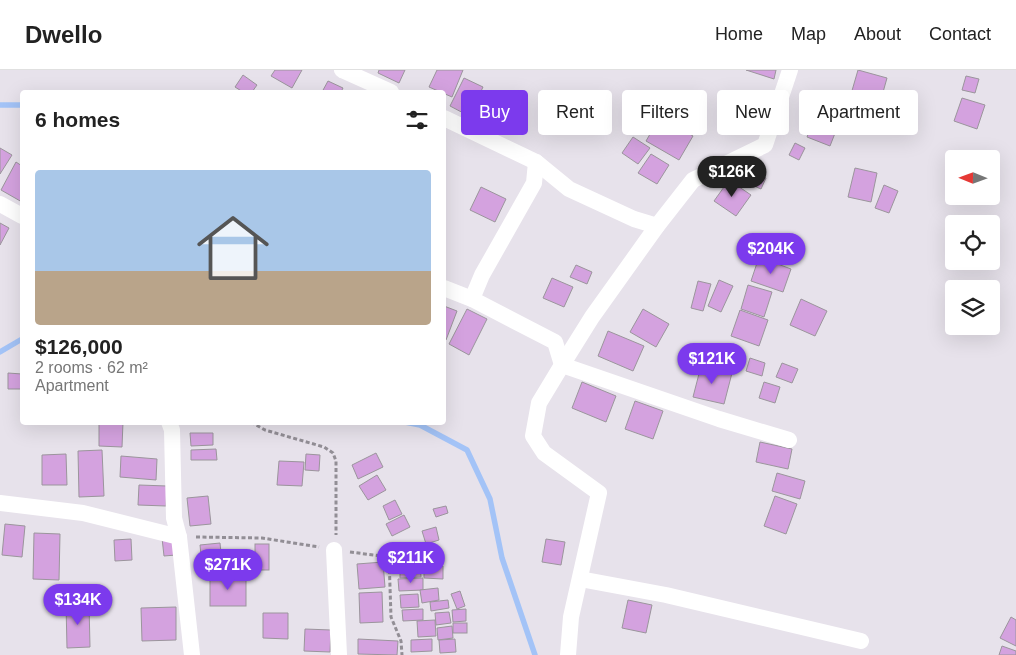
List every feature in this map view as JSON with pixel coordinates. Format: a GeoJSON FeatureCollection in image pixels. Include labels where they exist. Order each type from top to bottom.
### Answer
{"type":"FeatureCollection","features":[{"type":"Feature","properties":{"kind":"street"},"geometry":{"type":"LineString","coordinates":[[342,70],[366,75],[388,90]]}},
{"type":"Feature","properties":{"kind":"street"},"geometry":{"type":"LineString","coordinates":[[568,655],[571,616],[599,493],[544,453],[533,436],[539,403],[592,317],[657,226],[693,180],[765,145],[790,70]]}},
{"type":"Feature","properties":{"kind":"street"},"geometry":{"type":"LineString","coordinates":[[446,119],[536,162],[569,189],[634,220],[657,226]]}},
{"type":"Feature","properties":{"kind":"street"},"geometry":{"type":"LineString","coordinates":[[472,299],[482,275],[534,183],[536,162]]}},
{"type":"Feature","properties":{"kind":"street"},"geometry":{"type":"LineString","coordinates":[[0,204],[20,215]]}},
{"type":"Feature","properties":{"kind":"street"},"geometry":{"type":"LineString","coordinates":[[446,289],[472,299],[555,342],[562,364]]}},
{"type":"Feature","properties":{"kind":"street"},"geometry":{"type":"LineString","coordinates":[[562,364],[719,419],[789,440]]}},
{"type":"Feature","properties":{"kind":"street"},"geometry":{"type":"LineString","coordinates":[[170,425],[172,430],[174,518],[179,537],[192,655]]}},
{"type":"Feature","properties":{"kind":"street"},"geometry":{"type":"LineString","coordinates":[[0,502],[83,513],[179,537]]}},
{"type":"Feature","properties":{"kind":"street"},"geometry":{"type":"LineString","coordinates":[[334,550],[339,655]]}},
{"type":"Feature","properties":{"kind":"street"},"geometry":{"type":"LineString","coordinates":[[580,579],[666,595],[861,641]]}},
{"type":"Feature","properties":{"kind":"path"},"geometry":{"type":"LineString","coordinates":[[256,425],[265,430],[324,446],[333,454],[336,461],[334,550]]}},
{"type":"Feature","properties":{"kind":"path"},"geometry":{"type":"LineString","coordinates":[[179,537],[262,538],[389,557],[391,617],[401,641],[402,655]]}},
{"type":"Feature","properties":{"kind":"building"},"geometry":{"type":"Polygon","coordinates":[[[275,70],[302,70],[292,88],[271,76],[275,70]]]}},
{"type":"Feature","properties":{"kind":"building"},"geometry":{"type":"Polygon","coordinates":[[[379,70],[405,70],[399,83],[378,73],[379,70]]]}},
{"type":"Feature","properties":{"kind":"building"},"geometry":{"type":"Polygon","coordinates":[[[437,70],[463,70],[452,97],[446,94],[446,90],[436,90],[429,87],[437,70]]]}},
{"type":"Feature","properties":{"kind":"building"},"geometry":{"type":"Polygon","coordinates":[[[746,70],[776,70],[774,79],[746,70]]]}},
{"type":"Feature","properties":{"kind":"building"},"geometry":{"type":"Polygon","coordinates":[[[858,70],[887,78],[884,90],[852,90],[858,70]]]}},
{"type":"Feature","properties":{"kind":"building"},"geometry":{"type":"Polygon","coordinates":[[[243,75],[257,85],[253,90],[240,90],[235,87],[243,75]]]}},
{"type":"Feature","properties":{"kind":"building"},"geometry":{"type":"Polygon","coordinates":[[[966,76],[979,79],[975,93],[962,90],[966,76]]]}},
{"type":"Feature","properties":{"kind":"building"},"geometry":{"type":"Polygon","coordinates":[[[464,78],[483,87],[482,90],[461,90],[461,112],[450,106],[464,78]]]}},
{"type":"Feature","properties":{"kind":"building"},"geometry":{"type":"Polygon","coordinates":[[[328,81],[343,88],[342,90],[323,90],[328,81]]]}},
{"type":"Feature","properties":{"kind":"building"},"geometry":{"type":"Polygon","coordinates":[[[962,98],[985,105],[977,129],[954,121],[962,98]]]}},
{"type":"Feature","properties":{"kind":"building"},"geometry":{"type":"Polygon","coordinates":[[[650,135],[693,136],[679,160],[646,141],[650,135]]]}},
{"type":"Feature","properties":{"kind":"building"},"geometry":{"type":"Polygon","coordinates":[[[808,135],[834,135],[830,146],[807,137],[808,135]]]}},
{"type":"Feature","properties":{"kind":"building"},"geometry":{"type":"Polygon","coordinates":[[[633,137],[650,148],[638,164],[622,153],[633,137]]]}},
{"type":"Feature","properties":{"kind":"building"},"geometry":{"type":"Polygon","coordinates":[[[795,143],[805,148],[799,160],[789,155],[795,143]]]}},
{"type":"Feature","properties":{"kind":"building"},"geometry":{"type":"Polygon","coordinates":[[[0,148],[12,155],[0,174],[0,148]]]}},
{"type":"Feature","properties":{"kind":"building"},"geometry":{"type":"Polygon","coordinates":[[[651,154],[669,165],[657,184],[638,173],[651,154]]]}},
{"type":"Feature","properties":{"kind":"building"},"geometry":{"type":"Polygon","coordinates":[[[16,162],[20,165],[20,201],[1,190],[16,162]]]}},
{"type":"Feature","properties":{"kind":"building"},"geometry":{"type":"Polygon","coordinates":[[[855,168],[877,173],[871,202],[848,197],[855,168]]]}},
{"type":"Feature","properties":{"kind":"building"},"geometry":{"type":"Polygon","coordinates":[[[750,171],[766,178],[761,189],[745,182],[750,171]]]}},
{"type":"Feature","properties":{"kind":"building"},"geometry":{"type":"Polygon","coordinates":[[[729,180],[751,195],[736,216],[714,201],[729,180]]]}},
{"type":"Feature","properties":{"kind":"building"},"geometry":{"type":"Polygon","coordinates":[[[884,185],[898,191],[889,213],[875,208],[884,185]]]}},
{"type":"Feature","properties":{"kind":"building"},"geometry":{"type":"Polygon","coordinates":[[[481,187],[506,199],[495,222],[470,210],[481,187]]]}},
{"type":"Feature","properties":{"kind":"building"},"geometry":{"type":"Polygon","coordinates":[[[0,223],[9,228],[0,245],[0,223]]]}},
{"type":"Feature","properties":{"kind":"building"},"geometry":{"type":"Polygon","coordinates":[[[759,257],[791,269],[783,292],[751,281],[759,257]]]}},
{"type":"Feature","properties":{"kind":"building"},"geometry":{"type":"Polygon","coordinates":[[[576,265],[592,272],[587,284],[570,277],[576,265]]]}},
{"type":"Feature","properties":{"kind":"building"},"geometry":{"type":"Polygon","coordinates":[[[552,278],[573,287],[564,307],[543,298],[552,278]]]}},
{"type":"Feature","properties":{"kind":"building"},"geometry":{"type":"Polygon","coordinates":[[[719,280],[733,286],[721,312],[708,306],[719,280]]]}},
{"type":"Feature","properties":{"kind":"building"},"geometry":{"type":"Polygon","coordinates":[[[698,281],[711,284],[703,311],[691,308],[698,281]]]}},
{"type":"Feature","properties":{"kind":"building"},"geometry":{"type":"Polygon","coordinates":[[[748,285],[772,292],[764,317],[741,309],[748,285]]]}},
{"type":"Feature","properties":{"kind":"building"},"geometry":{"type":"Polygon","coordinates":[[[801,299],[827,311],[815,336],[790,325],[801,299]]]}},
{"type":"Feature","properties":{"kind":"building"},"geometry":{"type":"Polygon","coordinates":[[[446,307],[457,311],[446,340],[446,307]]]}},
{"type":"Feature","properties":{"kind":"building"},"geometry":{"type":"Polygon","coordinates":[[[467,309],[487,319],[469,355],[449,344],[467,309]]]}},
{"type":"Feature","properties":{"kind":"building"},"geometry":{"type":"Polygon","coordinates":[[[643,309],[669,324],[656,347],[630,332],[643,309]]]}},
{"type":"Feature","properties":{"kind":"building"},"geometry":{"type":"Polygon","coordinates":[[[740,310],[768,320],[759,346],[731,336],[740,310]]]}},
{"type":"Feature","properties":{"kind":"building"},"geometry":{"type":"Polygon","coordinates":[[[608,331],[644,346],[633,371],[598,356],[608,331]]]}},
{"type":"Feature","properties":{"kind":"building"},"geometry":{"type":"Polygon","coordinates":[[[750,358],[765,363],[762,376],[746,371],[750,358]]]}},
{"type":"Feature","properties":{"kind":"building"},"geometry":{"type":"Polygon","coordinates":[[[782,363],[798,369],[792,383],[776,377],[782,363]]]}},
{"type":"Feature","properties":{"kind":"building"},"geometry":{"type":"Polygon","coordinates":[[[701,366],[732,373],[724,404],[693,397],[701,366]]]}},
{"type":"Feature","properties":{"kind":"building"},"geometry":{"type":"Polygon","coordinates":[[[8,373],[20,374],[20,389],[8,389],[8,373]]]}},
{"type":"Feature","properties":{"kind":"building"},"geometry":{"type":"Polygon","coordinates":[[[582,382],[616,396],[606,422],[572,408],[582,382]]]}},
{"type":"Feature","properties":{"kind":"building"},"geometry":{"type":"Polygon","coordinates":[[[764,382],[780,387],[775,403],[759,398],[764,382]]]}},
{"type":"Feature","properties":{"kind":"building"},"geometry":{"type":"Polygon","coordinates":[[[635,401],[663,411],[653,439],[625,429],[635,401]]]}},
{"type":"Feature","properties":{"kind":"building"},"geometry":{"type":"Polygon","coordinates":[[[99,425],[123,425],[122,447],[99,446],[99,425]]]}},
{"type":"Feature","properties":{"kind":"building"},"geometry":{"type":"Polygon","coordinates":[[[190,433],[213,433],[213,445],[191,446],[190,433]]]}},
{"type":"Feature","properties":{"kind":"building"},"geometry":{"type":"Polygon","coordinates":[[[760,442],[792,449],[788,469],[756,462],[760,442]]]}},
{"type":"Feature","properties":{"kind":"building"},"geometry":{"type":"Polygon","coordinates":[[[216,449],[217,460],[191,460],[191,450],[216,449]]]}},
{"type":"Feature","properties":{"kind":"building"},"geometry":{"type":"Polygon","coordinates":[[[102,450],[104,496],[79,497],[78,451],[102,450]]]}},
{"type":"Feature","properties":{"kind":"building"},"geometry":{"type":"Polygon","coordinates":[[[376,453],[383,467],[358,479],[352,465],[376,453]]]}},
{"type":"Feature","properties":{"kind":"building"},"geometry":{"type":"Polygon","coordinates":[[[66,454],[67,485],[42,485],[42,455],[66,454]]]}},
{"type":"Feature","properties":{"kind":"building"},"geometry":{"type":"Polygon","coordinates":[[[306,454],[320,455],[319,471],[305,470],[306,454]]]}},
{"type":"Feature","properties":{"kind":"building"},"geometry":{"type":"Polygon","coordinates":[[[121,456],[157,459],[156,480],[120,477],[121,456]]]}},
{"type":"Feature","properties":{"kind":"building"},"geometry":{"type":"Polygon","coordinates":[[[279,461],[304,462],[302,486],[277,485],[279,461]]]}},
{"type":"Feature","properties":{"kind":"building"},"geometry":{"type":"Polygon","coordinates":[[[777,473],[805,481],[800,499],[772,491],[777,473]]]}},
{"type":"Feature","properties":{"kind":"building"},"geometry":{"type":"Polygon","coordinates":[[[377,475],[386,490],[368,500],[359,486],[377,475]]]}},
{"type":"Feature","properties":{"kind":"building"},"geometry":{"type":"Polygon","coordinates":[[[139,485],[167,486],[166,506],[138,505],[139,485]]]}},
{"type":"Feature","properties":{"kind":"building"},"geometry":{"type":"Polygon","coordinates":[[[208,496],[211,524],[190,526],[187,498],[208,496]]]}},
{"type":"Feature","properties":{"kind":"building"},"geometry":{"type":"Polygon","coordinates":[[[775,496],[797,504],[786,534],[764,526],[775,496]]]}},
{"type":"Feature","properties":{"kind":"building"},"geometry":{"type":"Polygon","coordinates":[[[395,500],[402,514],[389,520],[383,506],[395,500]]]}},
{"type":"Feature","properties":{"kind":"building"},"geometry":{"type":"Polygon","coordinates":[[[446,506],[448,513],[436,517],[433,509],[446,506]]]}},
{"type":"Feature","properties":{"kind":"building"},"geometry":{"type":"Polygon","coordinates":[[[404,515],[410,527],[392,536],[386,524],[404,515]]]}},
{"type":"Feature","properties":{"kind":"building"},"geometry":{"type":"Polygon","coordinates":[[[5,524],[25,526],[22,557],[2,555],[5,524]]]}},
{"type":"Feature","properties":{"kind":"building"},"geometry":{"type":"Polygon","coordinates":[[[436,527],[439,540],[426,544],[422,531],[436,527]]]}},
{"type":"Feature","properties":{"kind":"building"},"geometry":{"type":"Polygon","coordinates":[[[34,533],[60,534],[59,580],[33,579],[34,533]]]}},
{"type":"Feature","properties":{"kind":"building"},"geometry":{"type":"Polygon","coordinates":[[[174,537],[176,555],[164,556],[162,538],[174,537]]]}},
{"type":"Feature","properties":{"kind":"building"},"geometry":{"type":"Polygon","coordinates":[[[131,539],[132,560],[115,561],[114,540],[131,539]]]}},
{"type":"Feature","properties":{"kind":"building"},"geometry":{"type":"Polygon","coordinates":[[[546,539],[565,542],[561,565],[542,562],[546,539]]]}},
{"type":"Feature","properties":{"kind":"building"},"geometry":{"type":"Polygon","coordinates":[[[220,543],[223,573],[203,575],[200,545],[220,543]]]}},
{"type":"Feature","properties":{"kind":"building"},"geometry":{"type":"Polygon","coordinates":[[[255,544],[269,544],[269,570],[255,570],[255,544]]]}},
{"type":"Feature","properties":{"kind":"building"},"geometry":{"type":"Polygon","coordinates":[[[438,549],[440,561],[424,564],[422,551],[438,549]]]}},
{"type":"Feature","properties":{"kind":"building"},"geometry":{"type":"Polygon","coordinates":[[[420,560],[421,577],[400,578],[400,561],[420,560]]]}},
{"type":"Feature","properties":{"kind":"building"},"geometry":{"type":"Polygon","coordinates":[[[383,562],[385,587],[359,589],[357,564],[383,562]]]}},
{"type":"Feature","properties":{"kind":"building"},"geometry":{"type":"Polygon","coordinates":[[[424,566],[443,566],[443,579],[424,578],[424,566]]]}},
{"type":"Feature","properties":{"kind":"building"},"geometry":{"type":"Polygon","coordinates":[[[210,577],[246,577],[246,606],[210,606],[210,577]]]}},
{"type":"Feature","properties":{"kind":"building"},"geometry":{"type":"Polygon","coordinates":[[[423,578],[423,590],[399,591],[398,579],[423,578]]]}},
{"type":"Feature","properties":{"kind":"building"},"geometry":{"type":"Polygon","coordinates":[[[438,588],[439,600],[422,603],[420,590],[438,588]]]}},
{"type":"Feature","properties":{"kind":"building"},"geometry":{"type":"Polygon","coordinates":[[[460,591],[465,606],[457,609],[451,594],[460,591]]]}},
{"type":"Feature","properties":{"kind":"building"},"geometry":{"type":"Polygon","coordinates":[[[382,592],[383,622],[360,623],[359,593],[382,592]]]}},
{"type":"Feature","properties":{"kind":"building"},"geometry":{"type":"Polygon","coordinates":[[[418,594],[419,607],[401,608],[400,595],[418,594]]]}},
{"type":"Feature","properties":{"kind":"building"},"geometry":{"type":"Polygon","coordinates":[[[448,600],[449,608],[431,611],[430,602],[448,600]]]}},
{"type":"Feature","properties":{"kind":"building"},"geometry":{"type":"Polygon","coordinates":[[[628,600],[652,605],[646,633],[622,628],[628,600]]]}},
{"type":"Feature","properties":{"kind":"building"},"geometry":{"type":"Polygon","coordinates":[[[66,604],[89,604],[90,647],[67,648],[66,604]]]}},
{"type":"Feature","properties":{"kind":"building"},"geometry":{"type":"Polygon","coordinates":[[[176,607],[176,640],[142,641],[141,608],[176,607]]]}},
{"type":"Feature","properties":{"kind":"building"},"geometry":{"type":"Polygon","coordinates":[[[423,609],[423,620],[403,621],[402,610],[423,609]]]}},
{"type":"Feature","properties":{"kind":"building"},"geometry":{"type":"Polygon","coordinates":[[[466,609],[466,621],[453,622],[452,610],[466,609]]]}},
{"type":"Feature","properties":{"kind":"building"},"geometry":{"type":"Polygon","coordinates":[[[449,612],[451,623],[436,625],[435,613],[449,612]]]}},
{"type":"Feature","properties":{"kind":"building"},"geometry":{"type":"Polygon","coordinates":[[[263,613],[288,613],[288,639],[263,638],[263,613]]]}},
{"type":"Feature","properties":{"kind":"building"},"geometry":{"type":"Polygon","coordinates":[[[1011,617],[1016,620],[1016,646],[1000,638],[1011,617]]]}},
{"type":"Feature","properties":{"kind":"building"},"geometry":{"type":"Polygon","coordinates":[[[435,620],[436,636],[418,637],[417,621],[435,620]]]}},
{"type":"Feature","properties":{"kind":"building"},"geometry":{"type":"Polygon","coordinates":[[[453,623],[467,623],[467,633],[453,633],[453,623]]]}},
{"type":"Feature","properties":{"kind":"building"},"geometry":{"type":"Polygon","coordinates":[[[452,626],[453,638],[438,640],[437,628],[452,626]]]}},
{"type":"Feature","properties":{"kind":"building"},"geometry":{"type":"Polygon","coordinates":[[[305,629],[331,630],[330,652],[304,651],[305,629]]]}},
{"type":"Feature","properties":{"kind":"building"},"geometry":{"type":"Polygon","coordinates":[[[358,639],[398,641],[397,655],[358,654],[358,639]]]}},
{"type":"Feature","properties":{"kind":"building"},"geometry":{"type":"Polygon","coordinates":[[[432,639],[432,651],[411,652],[411,640],[432,639]]]}},
{"type":"Feature","properties":{"kind":"building"},"geometry":{"type":"Polygon","coordinates":[[[455,639],[456,652],[440,653],[439,640],[455,639]]]}},
{"type":"Feature","properties":{"kind":"building"},"geometry":{"type":"Polygon","coordinates":[[[1002,646],[1016,651],[1016,655],[999,655],[1002,646]]]}},
{"type":"Feature","properties":{"kind":"waterway"},"geometry":{"type":"LineString","coordinates":[[0,105],[20,105]]}},
{"type":"Feature","properties":{"kind":"waterway"},"geometry":{"type":"LineString","coordinates":[[0,352],[20,340]]}},
{"type":"Feature","properties":{"kind":"waterway"},"geometry":{"type":"LineString","coordinates":[[420,425],[467,450],[490,499],[502,558],[535,655]]}}]}
